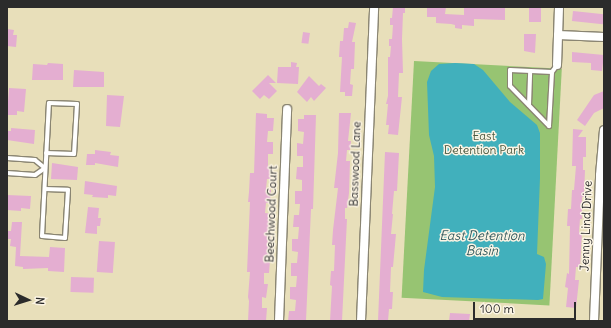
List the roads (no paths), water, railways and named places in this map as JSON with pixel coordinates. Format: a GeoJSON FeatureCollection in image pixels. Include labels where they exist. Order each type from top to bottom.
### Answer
{"type":"FeatureCollection","features":[{"type":"Feature","properties":{"kind":"street","name":"Basswood Lane"},"geometry":{"type":"LineString","coordinates":[[361,321],[374,7]]}},
{"type":"Feature","properties":{"kind":"street"},"geometry":{"type":"LineString","coordinates":[[557,65],[559,7]]}},
{"type":"Feature","properties":{"kind":"street"},"geometry":{"type":"LineString","coordinates":[[558,35],[604,37]]}},
{"type":"Feature","properties":{"kind":"street","name":"Beechwood Court"},"geometry":{"type":"LineString","coordinates":[[279,321],[287,109]]}},
{"type":"Feature","properties":{"kind":"street","name":"Jenny Lind Drive"},"geometry":{"type":"LineString","coordinates":[[594,321],[604,132]]}},
{"type":"Feature","properties":{"kind":"lane"},"geometry":{"type":"LineString","coordinates":[[552,72],[510,70],[510,86],[549,126],[552,72],[557,65]]}},
{"type":"Feature","properties":{"kind":"lane"},"geometry":{"type":"LineString","coordinates":[[529,105],[530,71]]}},
{"type":"Feature","properties":{"kind":"lane"},"geometry":{"type":"LineString","coordinates":[[45,189],[68,190],[65,238],[42,236],[45,168],[49,103],[77,104],[74,154],[46,153]]}},
{"type":"Feature","properties":{"kind":"lane"},"geometry":{"type":"LineString","coordinates":[[7,158],[35,160],[45,168]]}},
{"type":"Feature","properties":{"kind":"lane"},"geometry":{"type":"LineString","coordinates":[[7,173],[35,175],[45,168]]}},
{"type":"Feature","properties":{"kind":"water","name":"East Detention Basin"},"geometry":{"type":"Polygon","coordinates":[[[439,64],[474,64],[483,70],[510,102],[537,125],[540,133],[537,254],[544,257],[546,264],[543,299],[442,297],[423,292],[424,270],[435,187],[434,156],[429,135],[427,82],[431,71],[439,64]]]}},
{"type":"Feature","properties":{"kind":"park label","name":"East Detention Park"},"geometry":{"type":"Point","coordinates":[484,143]}}]}
